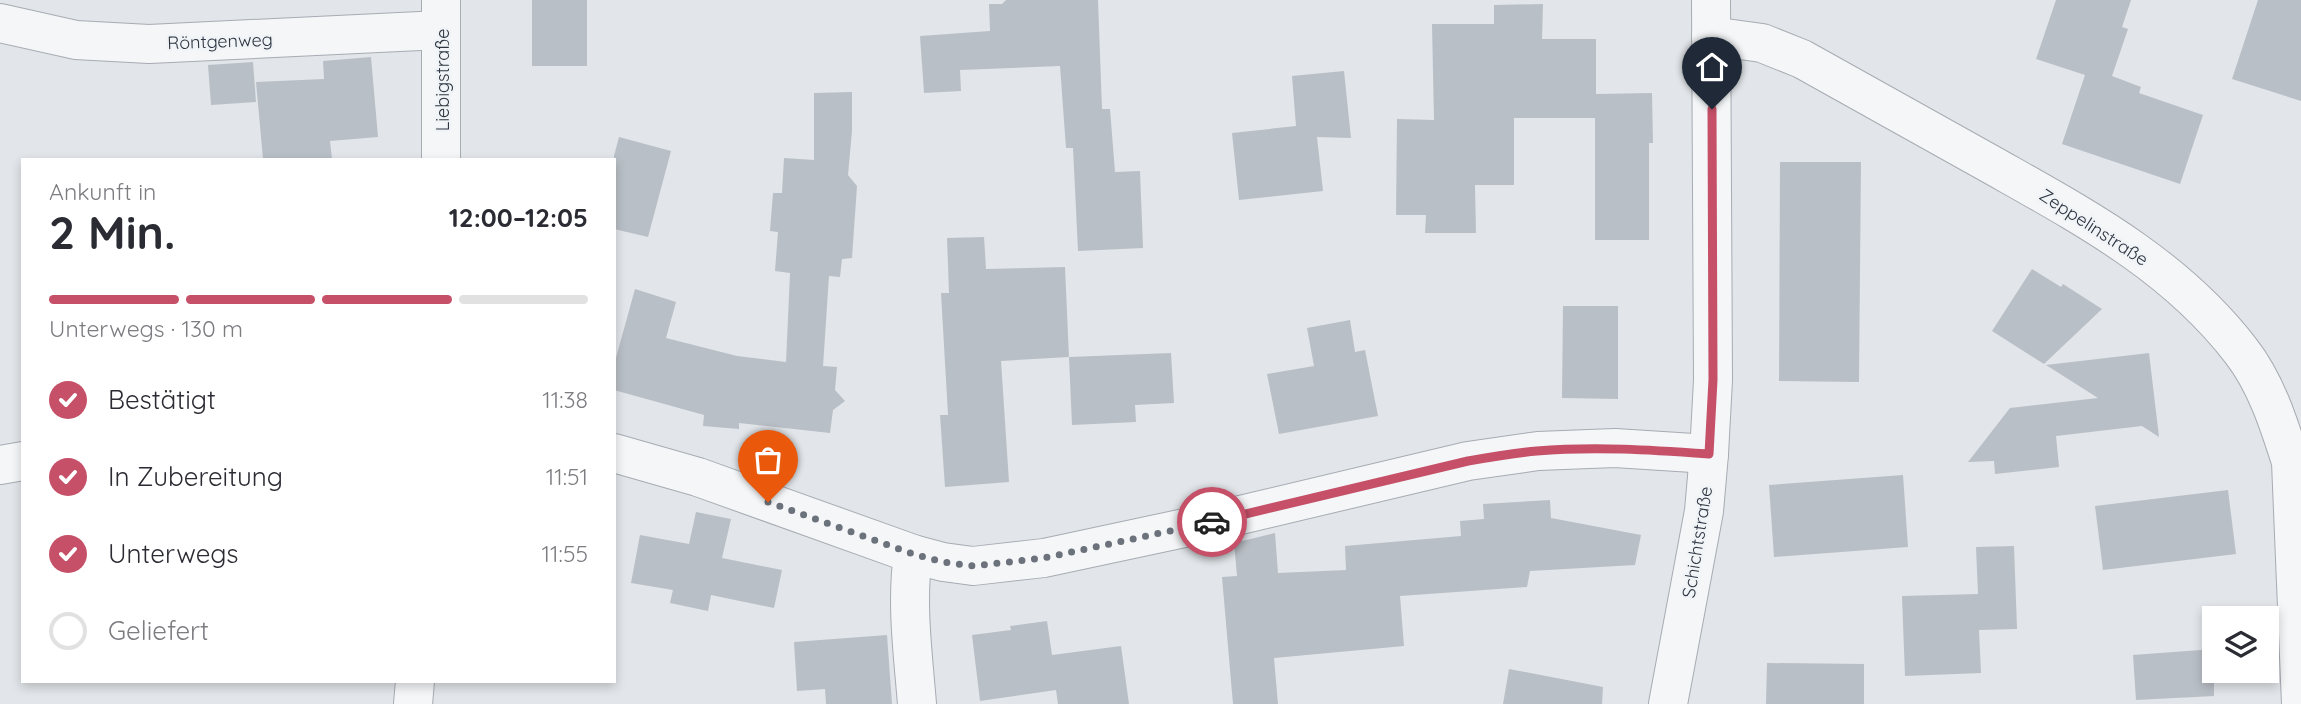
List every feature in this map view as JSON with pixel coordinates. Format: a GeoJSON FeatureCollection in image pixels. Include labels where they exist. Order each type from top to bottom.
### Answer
{"type":"FeatureCollection","features":[{"type":"Feature","properties":{"kind":"street","name":"Röntgenweg"},"geometry":{"type":"LineString","coordinates":[[0,23],[76,40],[149,44],[441,15]]}},
{"type":"Feature","properties":{"kind":"street","name":"Liebigstraße"},"geometry":{"type":"LineString","coordinates":[[441,15],[441,158]]}},
{"type":"Feature","properties":{"kind":"street","name":"Schichtstraße"},"geometry":{"type":"LineString","coordinates":[[1668,704],[1704,511],[1709,454],[1713,380],[1711,18]]}},
{"type":"Feature","properties":{"kind":"street","name":"Zeppelinstraße"},"geometry":{"type":"LineString","coordinates":[[1711,18],[1802,59],[2088,219],[2135,250],[2197,302],[2243,353],[2261,385],[2296,462],[2301,704]]}},
{"type":"Feature","properties":{"kind":"street"},"geometry":{"type":"LineString","coordinates":[[616,454],[698,477],[913,554],[973,566],[1044,558],[1194,526],[1468,461],[1538,451],[1615,448],[1709,454]]}},
{"type":"Feature","properties":{"kind":"street"},"geometry":{"type":"LineString","coordinates":[[0,465],[21,461]]}},
{"type":"Feature","properties":{"kind":"street"},"geometry":{"type":"LineString","coordinates":[[913,554],[909,581],[909,617],[917,704]]}},
{"type":"Feature","properties":{"kind":"street"},"geometry":{"type":"LineString","coordinates":[[413,704],[415,683]]}},
{"type":"Feature","properties":{"kind":"building"},"geometry":{"type":"Polygon","coordinates":[[[532,0],[587,0],[587,66],[532,66],[532,0]]]}},
{"type":"Feature","properties":{"kind":"building"},"geometry":{"type":"Polygon","coordinates":[[[1006,0],[1098,0],[1102,109],[1110,109],[1115,172],[1140,171],[1143,248],[1078,251],[1073,148],[1066,148],[1060,66],[960,70],[961,91],[924,93],[920,36],[990,31],[989,4],[1002,4],[1006,0]]]}},
{"type":"Feature","properties":{"kind":"building"},"geometry":{"type":"Polygon","coordinates":[[[2056,0],[2131,0],[2122,27],[2128,29],[2112,76],[2141,87],[2139,93],[2203,115],[2180,184],[2062,144],[2085,75],[2036,59],[2056,0]]]}},
{"type":"Feature","properties":{"kind":"building"},"geometry":{"type":"Polygon","coordinates":[[[2258,0],[2301,0],[2301,101],[2232,79],[2258,0]]]}},
{"type":"Feature","properties":{"kind":"building"},"geometry":{"type":"Polygon","coordinates":[[[1543,4],[1542,39],[1596,39],[1596,94],[1652,93],[1649,240],[1595,240],[1595,118],[1514,118],[1514,185],[1475,185],[1476,233],[1425,233],[1426,215],[1396,215],[1397,119],[1434,120],[1432,24],[1494,24],[1494,5],[1543,4]]]}},
{"type":"Feature","properties":{"kind":"building"},"geometry":{"type":"Polygon","coordinates":[[[371,57],[378,137],[330,141],[332,158],[263,158],[256,82],[324,79],[323,61],[371,57]]]}},
{"type":"Feature","properties":{"kind":"building"},"geometry":{"type":"Polygon","coordinates":[[[253,62],[256,102],[211,105],[208,65],[253,62]]]}},
{"type":"Feature","properties":{"kind":"building"},"geometry":{"type":"Polygon","coordinates":[[[1344,71],[1351,138],[1317,137],[1323,191],[1239,200],[1232,133],[1296,126],[1292,76],[1344,71]]]}},
{"type":"Feature","properties":{"kind":"building"},"geometry":{"type":"Polygon","coordinates":[[[852,92],[848,175],[857,186],[852,258],[842,259],[840,277],[829,276],[823,366],[837,367],[835,390],[845,401],[833,410],[830,433],[739,423],[739,429],[703,426],[704,415],[616,391],[616,358],[635,289],[676,302],[666,338],[737,356],[786,362],[790,273],[775,271],[778,232],[770,231],[773,193],[782,193],[784,158],[814,160],[814,93],[852,92]]]}},
{"type":"Feature","properties":{"kind":"building"},"geometry":{"type":"Polygon","coordinates":[[[619,137],[671,151],[648,237],[616,229],[614,156],[619,137]]]}},
{"type":"Feature","properties":{"kind":"building"},"geometry":{"type":"Polygon","coordinates":[[[1780,162],[1861,162],[1859,382],[1779,381],[1780,162]]]}},
{"type":"Feature","properties":{"kind":"building"},"geometry":{"type":"Polygon","coordinates":[[[984,237],[986,269],[1065,267],[1069,357],[1001,361],[1009,482],[945,487],[940,415],[948,415],[941,293],[949,293],[947,238],[984,237]]]}},
{"type":"Feature","properties":{"kind":"building"},"geometry":{"type":"Polygon","coordinates":[[[2032,269],[2061,287],[2063,284],[2102,309],[2044,364],[1992,331],[2032,269]]]}},
{"type":"Feature","properties":{"kind":"building"},"geometry":{"type":"Polygon","coordinates":[[[1563,306],[1618,306],[1618,399],[1562,398],[1563,306]]]}},
{"type":"Feature","properties":{"kind":"building"},"geometry":{"type":"Polygon","coordinates":[[[1350,320],[1355,352],[1365,350],[1378,416],[1279,434],[1267,374],[1314,366],[1307,328],[1350,320]]]}},
{"type":"Feature","properties":{"kind":"building"},"geometry":{"type":"Polygon","coordinates":[[[1171,353],[1174,403],[1135,405],[1136,422],[1072,425],[1069,357],[1171,353]]]}},
{"type":"Feature","properties":{"kind":"building"},"geometry":{"type":"Polygon","coordinates":[[[2149,353],[2159,437],[2142,426],[2056,436],[2059,467],[1995,474],[1994,461],[1968,462],[2010,408],[2098,398],[2046,365],[2149,353]]]}},
{"type":"Feature","properties":{"kind":"building"},"geometry":{"type":"Polygon","coordinates":[[[1903,475],[1908,547],[1774,557],[1769,485],[1903,475]]]}},
{"type":"Feature","properties":{"kind":"building"},"geometry":{"type":"Polygon","coordinates":[[[2228,490],[2236,554],[2103,570],[2095,506],[2228,490]]]}},
{"type":"Feature","properties":{"kind":"building"},"geometry":{"type":"Polygon","coordinates":[[[1550,500],[1551,518],[1641,535],[1635,565],[1530,571],[1527,587],[1400,596],[1404,646],[1274,658],[1278,704],[1233,704],[1222,577],[1237,576],[1234,543],[1275,533],[1278,573],[1346,570],[1345,546],[1461,536],[1460,521],[1484,519],[1483,504],[1550,500]]]}},
{"type":"Feature","properties":{"kind":"building"},"geometry":{"type":"Polygon","coordinates":[[[696,512],[731,519],[722,558],[782,570],[774,608],[711,595],[708,611],[670,603],[673,590],[631,583],[640,535],[689,544],[696,512]]]}},
{"type":"Feature","properties":{"kind":"building"},"geometry":{"type":"Polygon","coordinates":[[[2014,546],[2017,629],[1979,630],[1981,673],[1905,676],[1902,596],[1978,594],[1976,547],[2014,546]]]}},
{"type":"Feature","properties":{"kind":"building"},"geometry":{"type":"Polygon","coordinates":[[[1047,621],[1052,655],[1121,646],[1129,704],[1058,704],[1056,690],[980,701],[972,635],[1011,630],[1010,626],[1047,621]]]}},
{"type":"Feature","properties":{"kind":"building"},"geometry":{"type":"Polygon","coordinates":[[[887,635],[892,704],[826,704],[825,689],[797,691],[794,642],[887,635]]]}},
{"type":"Feature","properties":{"kind":"building"},"geometry":{"type":"Polygon","coordinates":[[[2202,650],[2202,683],[2214,683],[2214,696],[2136,700],[2133,655],[2202,650]]]}},
{"type":"Feature","properties":{"kind":"building"},"geometry":{"type":"Polygon","coordinates":[[[1767,663],[1864,664],[1864,704],[1766,704],[1767,663]]]}},
{"type":"Feature","properties":{"kind":"building"},"geometry":{"type":"Polygon","coordinates":[[[1509,669],[1603,687],[1602,704],[1503,704],[1509,669]]]}},
{"type":"Feature","properties":{"kind":"way so far"},"geometry":{"type":"LineString","coordinates":[[768,502],[913,554],[973,566],[1044,558],[1212,522]]}},
{"type":"Feature","properties":{"kind":"route"},"geometry":{"type":"LineString","coordinates":[[1212,522],[1491,457],[1538,451],[1615,448],[1709,454],[1713,380],[1712,109]]}}]}
